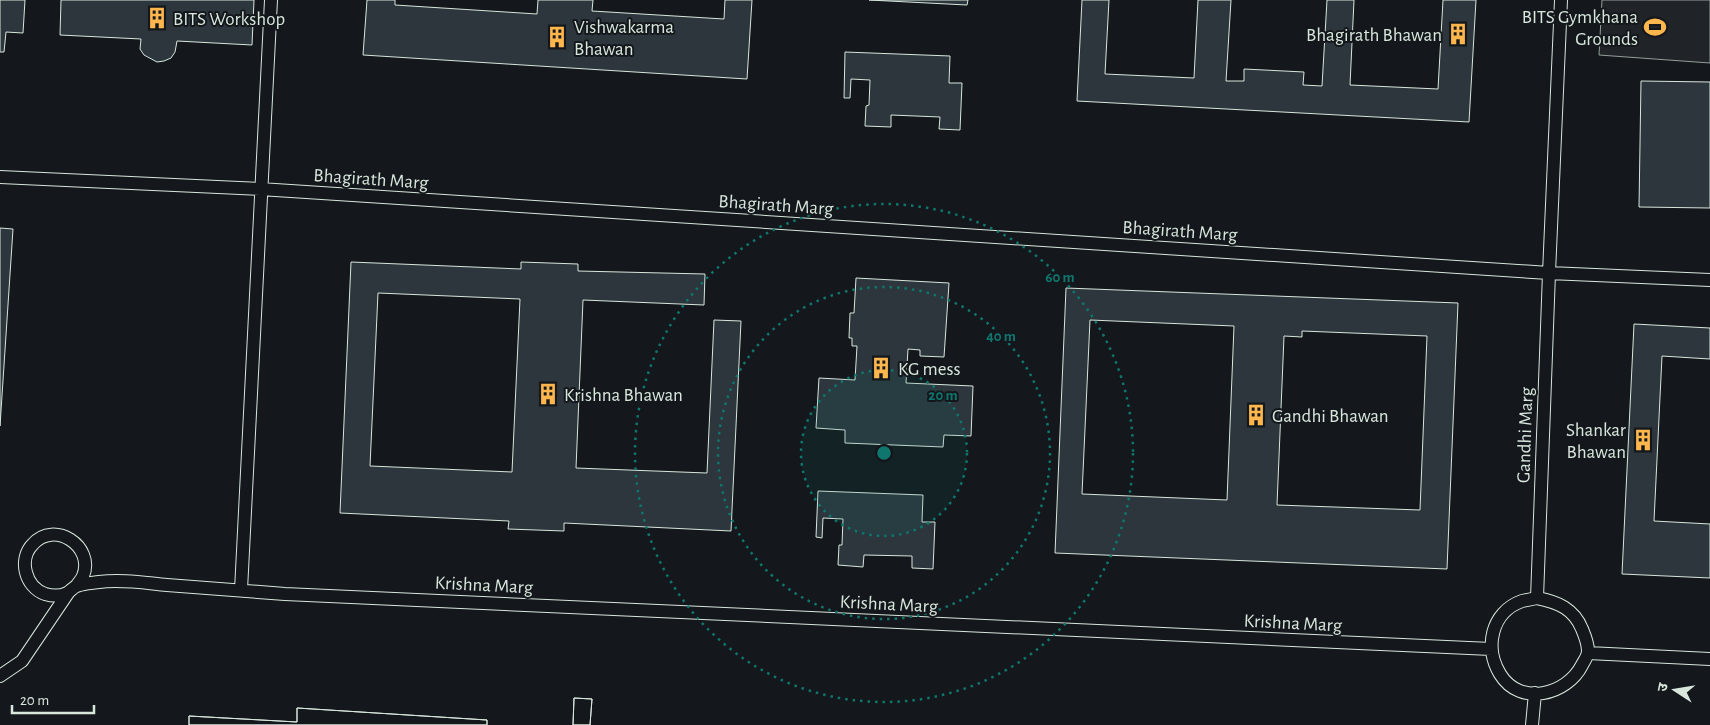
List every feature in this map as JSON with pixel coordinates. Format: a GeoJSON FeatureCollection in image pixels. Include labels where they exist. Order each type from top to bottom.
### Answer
{"type":"FeatureCollection","features":[{"type":"Feature","properties":{"kind":"lane"},"geometry":{"type":"LineString","coordinates":[[241,590],[271,0]]}},
{"type":"Feature","properties":{"kind":"lane","name":"Gandhi Marg"},"geometry":{"type":"LineString","coordinates":[[1537,598],[1561,0]]}},
{"type":"Feature","properties":{"kind":"lane","name":"Bhagirath Marg"},"geometry":{"type":"LineString","coordinates":[[0,177],[260,190],[1549,273],[1710,280]]}},
{"type":"Feature","properties":{"kind":"lane"},"geometry":{"type":"LineString","coordinates":[[0,676],[22,661],[72,589],[84,575],[85,563],[82,552],[76,542],[65,536],[53,534],[42,537],[32,544],[26,554],[24,566],[27,578],[34,588],[56,596],[72,589]]}},
{"type":"Feature","properties":{"kind":"lane","name":"Krishna Marg"},"geometry":{"type":"LineString","coordinates":[[72,589],[113,580],[285,594],[1491,650]]}},
{"type":"Feature","properties":{"kind":"lane"},"geometry":{"type":"LineString","coordinates":[[1537,598],[1554,601],[1568,609],[1579,621],[1585,636],[1588,653],[1570,681],[1557,690],[1542,694],[1527,693],[1513,687],[1502,677],[1494,664],[1491,650],[1492,634],[1498,620],[1508,609],[1522,602],[1537,598]]}},
{"type":"Feature","properties":{"kind":"lane"},"geometry":{"type":"LineString","coordinates":[[1588,653],[1710,659]]}},
{"type":"Feature","properties":{"kind":"lane"},"geometry":{"type":"LineString","coordinates":[[1532,725],[1534,693]]}},
{"type":"Feature","properties":{"kind":"shaded area","name":"BITS Gymkhana Grounds"},"geometry":{"type":"Polygon","coordinates":[[[1602,0],[1710,0],[1710,63],[1599,55],[1602,0]]]}},
{"type":"Feature","properties":{"kind":"building"},"geometry":{"type":"Polygon","coordinates":[[[0,0],[25,0],[23,33],[6,32],[4,52],[0,52],[0,0]]]}},
{"type":"Feature","properties":{"kind":"building","name":"BITS Workshop"},"geometry":{"type":"Polygon","coordinates":[[[61,0],[254,0],[252,45],[177,41],[175,52],[171,58],[157,62],[144,55],[140,49],[141,39],[60,35],[61,0]]]}},
{"type":"Feature","properties":{"kind":"building","name":"Vishwakarma Bhawan"},"geometry":{"type":"Polygon","coordinates":[[[367,0],[395,0],[395,5],[537,14],[538,0],[593,0],[592,11],[724,19],[725,0],[752,0],[747,79],[363,55],[367,0]]]}},
{"type":"Feature","properties":{"kind":"building"},"geometry":{"type":"Polygon","coordinates":[[[869,0],[968,0],[967,5],[869,0]]]}},
{"type":"Feature","properties":{"kind":"building","name":"Bhagirath Bhawan"},"geometry":{"type":"Polygon","coordinates":[[[1082,0],[1109,0],[1105,74],[1194,78],[1198,0],[1231,0],[1226,81],[1244,81],[1244,69],[1304,72],[1303,85],[1322,86],[1327,0],[1354,0],[1350,85],[1438,89],[1443,0],[1476,0],[1469,122],[1077,101],[1082,0]]]}},
{"type":"Feature","properties":{"kind":"building"},"geometry":{"type":"Polygon","coordinates":[[[845,52],[950,56],[949,83],[962,83],[960,130],[939,129],[940,117],[891,115],[891,127],[865,126],[866,106],[869,105],[870,80],[851,79],[850,98],[844,98],[845,52]]]}},
{"type":"Feature","properties":{"kind":"building"},"geometry":{"type":"Polygon","coordinates":[[[1641,81],[1710,82],[1710,208],[1639,207],[1641,81]]]}},
{"type":"Feature","properties":{"kind":"building"},"geometry":{"type":"Polygon","coordinates":[[[0,228],[13,229],[0,426],[0,228]]]}},
{"type":"Feature","properties":{"kind":"building","name":"Krishna Bhawan"},"geometry":{"type":"Polygon","coordinates":[[[351,262],[521,269],[521,262],[578,264],[578,271],[705,274],[704,305],[583,300],[576,468],[707,473],[714,320],[741,321],[731,531],[564,523],[564,531],[508,529],[509,521],[340,513],[351,262]],[[378,293],[370,466],[512,472],[520,299],[378,293]]]}},
{"type":"Feature","properties":{"kind":"building","name":"KG mess"},"geometry":{"type":"Polygon","coordinates":[[[856,278],[949,283],[944,357],[920,356],[920,350],[908,349],[906,383],[973,386],[971,436],[944,435],[943,447],[845,443],[845,430],[816,428],[819,378],[855,380],[857,346],[852,346],[852,338],[849,338],[850,313],[854,313],[856,278]]]}},
{"type":"Feature","properties":{"kind":"building","name":"Gandhi Bhawan"},"geometry":{"type":"Polygon","coordinates":[[[1066,288],[1458,303],[1447,569],[1055,553],[1066,288]],[[1090,320],[1082,494],[1227,500],[1234,326],[1090,320]],[[1302,331],[1302,337],[1284,336],[1277,505],[1420,510],[1427,336],[1302,331]]]}},
{"type":"Feature","properties":{"kind":"building","name":"Shankar Bhawan"},"geometry":{"type":"Polygon","coordinates":[[[1634,324],[1710,328],[1710,359],[1662,356],[1654,521],[1710,524],[1710,578],[1622,574],[1634,324]]]}},
{"type":"Feature","properties":{"kind":"building"},"geometry":{"type":"Polygon","coordinates":[[[818,491],[923,495],[922,522],[935,522],[933,569],[912,568],[912,556],[864,555],[863,567],[838,565],[839,545],[842,545],[843,519],[823,518],[822,538],[816,537],[818,491]]]}},
{"type":"Feature","properties":{"kind":"building"},"geometry":{"type":"Polygon","coordinates":[[[574,698],[592,699],[590,725],[573,725],[574,698]]]}},
{"type":"Feature","properties":{"kind":"building"},"geometry":{"type":"Polygon","coordinates":[[[574,698],[592,699],[590,725],[573,725],[574,698]]]}},
{"type":"Feature","properties":{"kind":"building"},"geometry":{"type":"Polygon","coordinates":[[[297,708],[487,720],[487,725],[189,725],[189,716],[297,722],[297,708]]]}},
{"type":"Feature","properties":{"kind":"building"},"geometry":{"type":"Polygon","coordinates":[[[297,708],[487,720],[487,725],[189,725],[189,716],[297,722],[297,708]]]}},
{"type":"Feature","properties":{"kind":"place","name":"BITS Workshop"},"geometry":{"type":"Point","coordinates":[157,18]}},
{"type":"Feature","properties":{"kind":"place","name":"BITS Gymkhana Grounds"},"geometry":{"type":"Point","coordinates":[1655,27]}},
{"type":"Feature","properties":{"kind":"place","name":"Bhagirath Bhawan"},"geometry":{"type":"Point","coordinates":[1458,34]}},
{"type":"Feature","properties":{"kind":"place","name":"Vishwakarma Bhawan"},"geometry":{"type":"Point","coordinates":[557,37]}},
{"type":"Feature","properties":{"kind":"place","name":"KG mess"},"geometry":{"type":"Point","coordinates":[881,368]}},
{"type":"Feature","properties":{"kind":"place","name":"Krishna Bhawan"},"geometry":{"type":"Point","coordinates":[548,394]}},
{"type":"Feature","properties":{"kind":"place","name":"Gandhi Bhawan"},"geometry":{"type":"Point","coordinates":[1256,415]}},
{"type":"Feature","properties":{"kind":"place","name":"Shankar Bhawan"},"geometry":{"type":"Point","coordinates":[1643,440]}}]}
